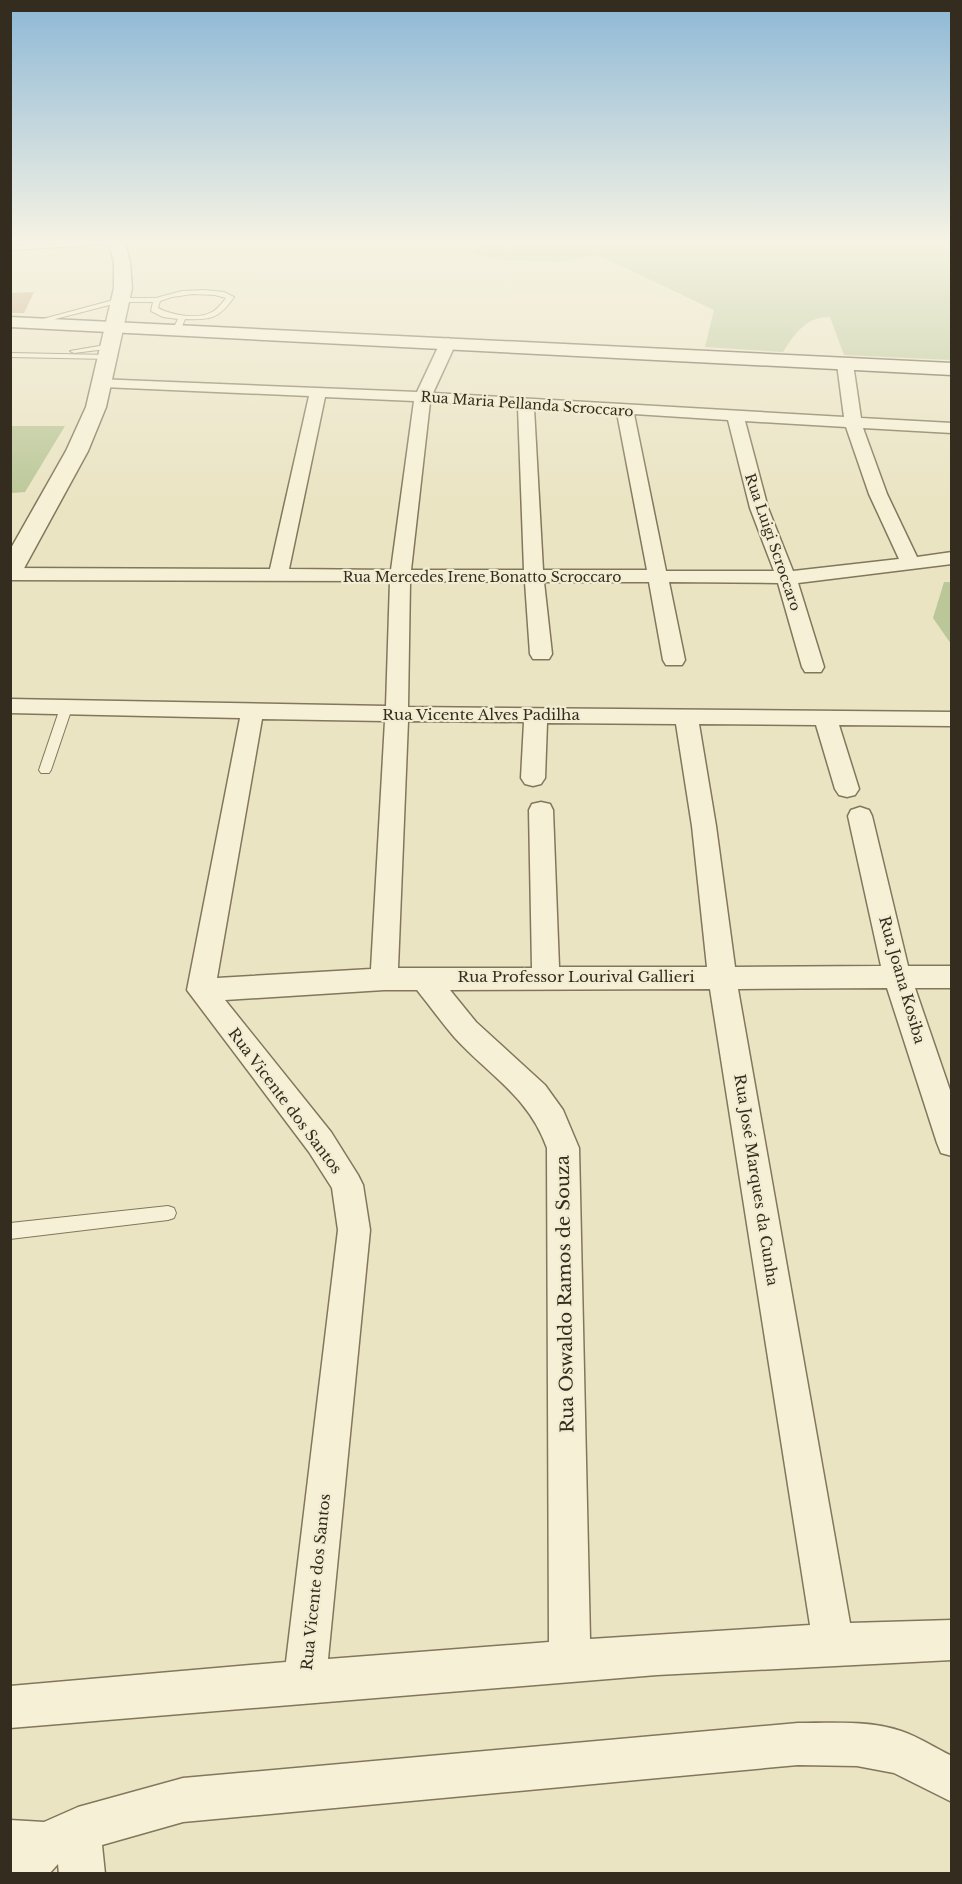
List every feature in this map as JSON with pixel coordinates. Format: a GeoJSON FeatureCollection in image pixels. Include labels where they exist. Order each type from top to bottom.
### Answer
{"type":"FeatureCollection","features":[{"type":"Feature","properties":{"kind":"main road"},"geometry":{"type":"LineString","coordinates":[[48,327],[112,343],[167,327]]}},
{"type":"Feature","properties":{"kind":"main road"},"geometry":{"type":"LineString","coordinates":[[10,573],[85,434],[103,382],[116,327]]}},
{"type":"Feature","properties":{"kind":"main road"},"geometry":{"type":"LineString","coordinates":[[233,327],[448,343],[951,369]]}},
{"type":"Feature","properties":{"kind":"street"},"geometry":{"type":"LineString","coordinates":[[384,978],[397,716],[400,576],[423,397],[448,343]]}},
{"type":"Feature","properties":{"kind":"street"},"geometry":{"type":"LineString","coordinates":[[845,364],[854,423],[878,494],[910,563]]}},
{"type":"Feature","properties":{"kind":"street","name":"Rua Maria Pellanda Scroccaro"},"geometry":{"type":"LineString","coordinates":[[103,382],[423,397],[951,428]]}},
{"type":"Feature","properties":{"kind":"street"},"geometry":{"type":"LineString","coordinates":[[278,576],[318,392]]}},
{"type":"Feature","properties":{"kind":"street"},"geometry":{"type":"LineString","coordinates":[[526,404],[534,577],[542,654]]}},
{"type":"Feature","properties":{"kind":"street"},"geometry":{"type":"LineString","coordinates":[[625,410],[674,660]]}},
{"type":"Feature","properties":{"kind":"street","name":"Rua Luigi Scroccaro"},"geometry":{"type":"LineString","coordinates":[[736,416],[742,449],[759,508],[786,577],[813,667]]}},
{"type":"Feature","properties":{"kind":"street","name":"Rua Mercedes Irene Bonatto Scroccaro"},"geometry":{"type":"LineString","coordinates":[[10,573],[807,577],[951,558]]}},
{"type":"Feature","properties":{"kind":"street","name":"Rua Vicente Alves Padilha"},"geometry":{"type":"LineString","coordinates":[[10,706],[397,716],[536,714],[951,719]]}},
{"type":"Feature","properties":{"kind":"street"},"geometry":{"type":"LineString","coordinates":[[201,990],[252,712]]}},
{"type":"Feature","properties":{"kind":"street"},"geometry":{"type":"LineString","coordinates":[[533,778],[536,714]]}},
{"type":"Feature","properties":{"kind":"street","name":"Rua José Marques da Cunha"},"geometry":{"type":"LineString","coordinates":[[686,715],[704,826],[722,976],[833,1642]]}},
{"type":"Feature","properties":{"kind":"street"},"geometry":{"type":"LineString","coordinates":[[825,718],[847,789]]}},
{"type":"Feature","properties":{"kind":"street"},"geometry":{"type":"LineString","coordinates":[[541,810],[546,978]]}},
{"type":"Feature","properties":{"kind":"street","name":"Rua Joana Kosiba"},"geometry":{"type":"LineString","coordinates":[[860,816],[897,976],[951,1143]]}},
{"type":"Feature","properties":{"kind":"street","name":"Rua Professor Lourival Gallieri"},"geometry":{"type":"LineString","coordinates":[[201,990],[384,978],[951,977]]}},
{"type":"Feature","properties":{"kind":"street","name":"Rua Oswaldo Ramos de Souza"},"geometry":{"type":"LineString","coordinates":[[424,978],[466,1030],[534,1094],[552,1119],[563,1148],[570,1661]]}},
{"type":"Feature","properties":{"kind":"street","name":"Rua Vicente dos Santos"},"geometry":{"type":"LineString","coordinates":[[201,990],[320,1142],[347,1185],[351,1208],[354,1230],[305,1680]]}},
{"type":"Feature","properties":{"kind":"street"},"geometry":{"type":"LineString","coordinates":[[10,1707],[305,1680],[833,1642],[951,1640]]}},
{"type":"Feature","properties":{"kind":"street"},"geometry":{"type":"LineString","coordinates":[[38,1847],[183,1800],[798,1744],[856,1745],[899,1752],[951,1780]]}},
{"type":"Feature","properties":{"kind":"street"},"geometry":{"type":"LineString","coordinates":[[38,1847],[82,1874]]}},
{"type":"Feature","properties":{"kind":"lane"},"geometry":{"type":"LineString","coordinates":[[10,355],[51,356],[112,343]]}},
{"type":"Feature","properties":{"kind":"lane"},"geometry":{"type":"LineString","coordinates":[[45,770],[66,708]]}},
{"type":"Feature","properties":{"kind":"lane"},"geometry":{"type":"LineString","coordinates":[[10,1231],[168,1213]]}},
{"type":"Feature","properties":{"kind":"green space"},"geometry":{"type":"Polygon","coordinates":[[[710,327],[802,327],[783,352],[705,347],[710,327]]]}},
{"type":"Feature","properties":{"kind":"green space"},"geometry":{"type":"Polygon","coordinates":[[[834,327],[951,327],[951,360],[844,355],[834,327]]]}},
{"type":"Feature","properties":{"kind":"green space"},"geometry":{"type":"Polygon","coordinates":[[[11,426],[65,426],[25,492],[11,493],[11,426]]]}},
{"type":"Feature","properties":{"kind":"green space"},"geometry":{"type":"Polygon","coordinates":[[[944,582],[951,582],[951,644],[933,618],[944,582]]]}}]}
